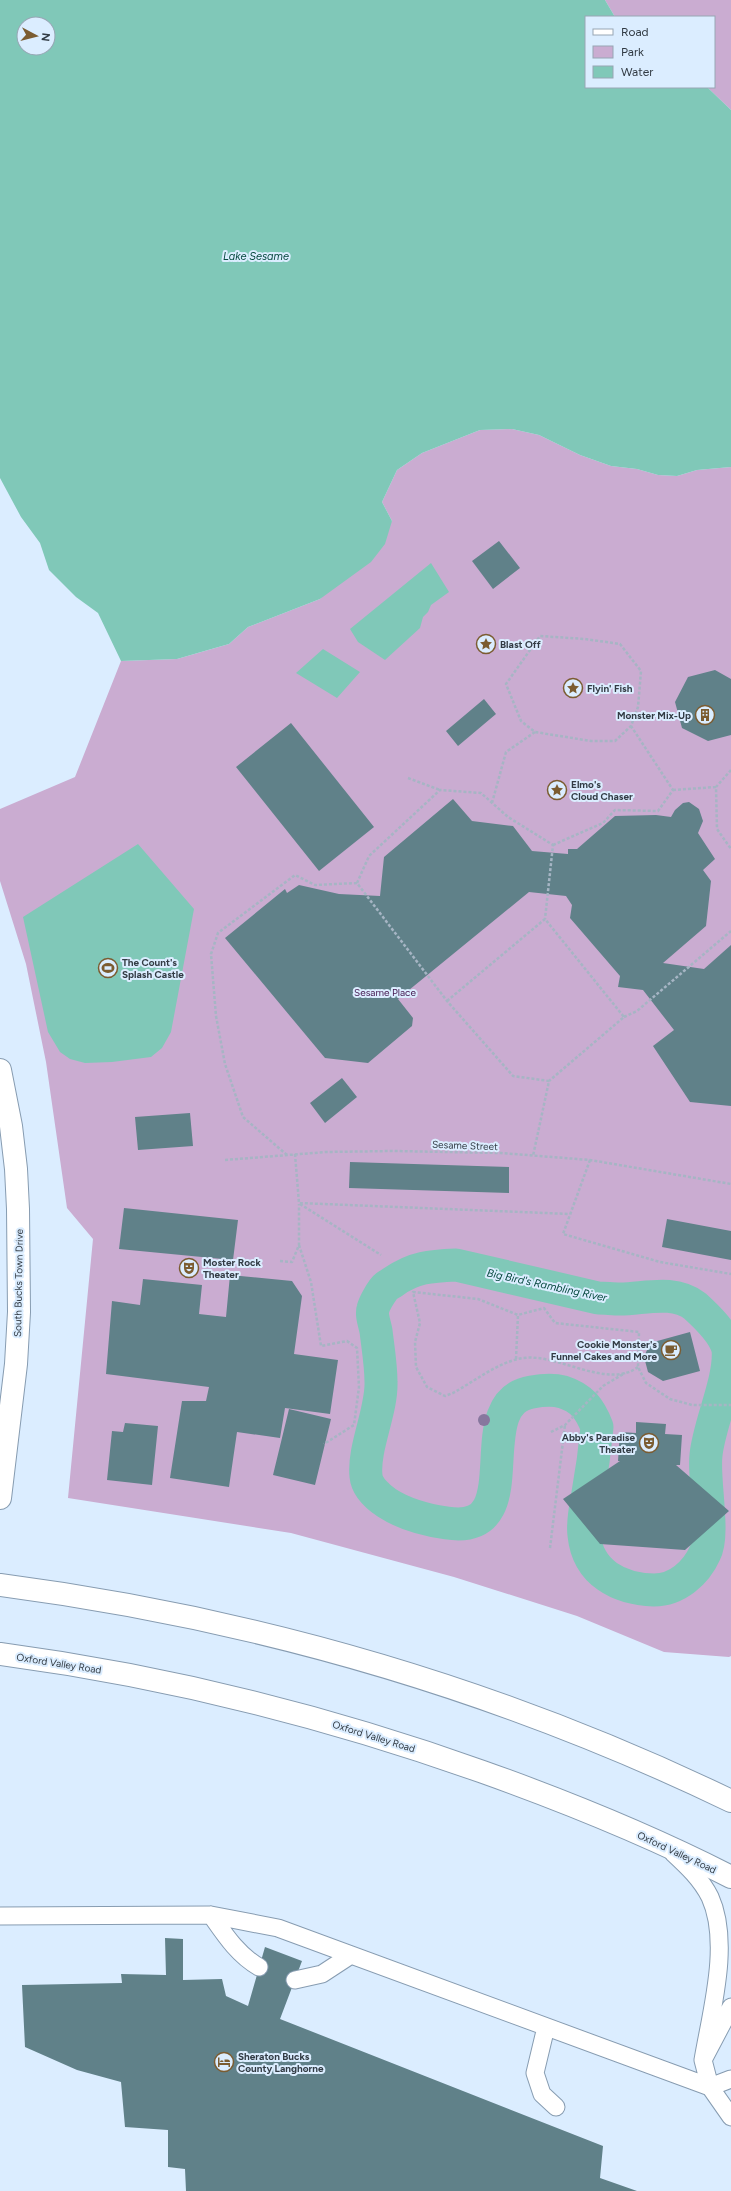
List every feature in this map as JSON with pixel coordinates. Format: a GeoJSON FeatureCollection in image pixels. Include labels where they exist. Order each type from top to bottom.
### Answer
{"type":"FeatureCollection","features":[{"type":"Feature","properties":{"kind":"main road","name":"South Bucks Town Drive"},"geometry":{"type":"LineString","coordinates":[[0,1070],[11,1126],[16,1169],[19,1312],[16,1364],[0,1498]]}},
{"type":"Feature","properties":{"kind":"main road"},"geometry":{"type":"LineString","coordinates":[[0,1585],[124,1604],[210,1620],[373,1663],[456,1689],[616,1748],[731,1801]]}},
{"type":"Feature","properties":{"kind":"main road","name":"Oxford Valley Road"},"geometry":{"type":"LineString","coordinates":[[0,1654],[112,1672],[194,1688],[353,1729],[511,1782],[590,1812],[731,1877]]}},
{"type":"Feature","properties":{"kind":"lane"},"geometry":{"type":"LineString","coordinates":[[665,1846],[696,1875],[710,1897],[717,1921],[717,1976],[703,2060],[710,2087],[731,2117]]}},
{"type":"Feature","properties":{"kind":"lane"},"geometry":{"type":"LineString","coordinates":[[0,1916],[211,1915],[278,1928],[710,2087],[731,2078]]}},
{"type":"Feature","properties":{"kind":"lane"},"geometry":{"type":"LineString","coordinates":[[211,1915],[235,1948],[248,1961],[259,1967]]}},
{"type":"Feature","properties":{"kind":"lane"},"geometry":{"type":"LineString","coordinates":[[294,1980],[322,1974],[351,1955]]}},
{"type":"Feature","properties":{"kind":"lane"},"geometry":{"type":"LineString","coordinates":[[703,2060],[731,2007]]}},
{"type":"Feature","properties":{"kind":"lane"},"geometry":{"type":"LineString","coordinates":[[546,2027],[535,2073],[542,2094],[556,2107]]}},
{"type":"Feature","properties":{"kind":"path"},"geometry":{"type":"LineString","coordinates":[[540,636],[585,639],[620,644],[641,671],[638,707],[631,726],[615,741],[591,741],[535,732],[521,721],[506,684],[540,636]]}},
{"type":"Feature","properties":{"kind":"path"},"geometry":{"type":"LineString","coordinates":[[631,726],[673,790]]}},
{"type":"Feature","properties":{"kind":"path"},"geometry":{"type":"LineString","coordinates":[[492,803],[506,752],[535,732]]}},
{"type":"Feature","properties":{"kind":"path"},"geometry":{"type":"LineString","coordinates":[[731,770],[716,787],[718,829],[731,849]]}},
{"type":"Feature","properties":{"kind":"path"},"geometry":{"type":"LineString","coordinates":[[408,778],[440,790],[481,794],[508,817],[553,845]]}},
{"type":"Feature","properties":{"kind":"path"},"geometry":{"type":"LineString","coordinates":[[673,790],[716,787]]}},
{"type":"Feature","properties":{"kind":"path"},"geometry":{"type":"LineString","coordinates":[[357,883],[369,856],[440,790]]}},
{"type":"Feature","properties":{"kind":"path"},"geometry":{"type":"LineString","coordinates":[[553,845],[603,823],[615,810],[658,811],[673,790]]}},
{"type":"Feature","properties":{"kind":"path"},"geometry":{"type":"LineString","coordinates":[[448,1001],[545,919],[553,845]]}},
{"type":"Feature","properties":{"kind":"path"},"geometry":{"type":"LineString","coordinates":[[287,1155],[243,1117],[224,1057],[216,1016],[211,954],[218,933],[295,875],[315,886],[357,883]]}},
{"type":"Feature","properties":{"kind":"path"},"geometry":{"type":"LineString","coordinates":[[357,883],[448,1001],[513,1076],[549,1081]]}},
{"type":"Feature","properties":{"kind":"path"},"geometry":{"type":"LineString","coordinates":[[545,919],[624,1017]]}},
{"type":"Feature","properties":{"kind":"path"},"geometry":{"type":"LineString","coordinates":[[533,1156],[549,1081],[624,1017],[637,1011],[731,931]]}},
{"type":"Feature","properties":{"kind":"path","name":"Sesame Street"},"geometry":{"type":"LineString","coordinates":[[226,1160],[295,1154],[393,1151],[533,1156],[590,1160],[731,1184]]}},
{"type":"Feature","properties":{"kind":"path"},"geometry":{"type":"LineString","coordinates":[[295,1154],[299,1204],[299,1245],[311,1282],[321,1346],[347,1341],[357,1348],[359,1387],[354,1425],[324,1444]]}},
{"type":"Feature","properties":{"kind":"path"},"geometry":{"type":"LineString","coordinates":[[590,1160],[563,1234],[660,1262],[731,1274]]}},
{"type":"Feature","properties":{"kind":"path"},"geometry":{"type":"LineString","coordinates":[[299,1204],[570,1214]]}},
{"type":"Feature","properties":{"kind":"path"},"geometry":{"type":"LineString","coordinates":[[299,1204],[381,1255]]}},
{"type":"Feature","properties":{"kind":"path"},"geometry":{"type":"LineString","coordinates":[[280,1261],[292,1262],[299,1245]]}},
{"type":"Feature","properties":{"kind":"path"},"geometry":{"type":"LineString","coordinates":[[638,1367],[630,1373],[594,1374],[561,1362],[525,1357],[508,1361],[453,1393],[445,1396],[428,1387],[416,1367],[415,1342],[420,1323],[413,1292],[478,1299],[518,1315],[544,1308],[555,1323],[639,1332],[638,1367],[646,1383],[670,1400],[692,1404],[731,1405]]}},
{"type":"Feature","properties":{"kind":"path"},"geometry":{"type":"LineString","coordinates":[[516,1359],[518,1315]]}},
{"type":"Feature","properties":{"kind":"path"},"geometry":{"type":"LineString","coordinates":[[551,1432],[565,1425],[603,1386],[625,1373]]}},
{"type":"Feature","properties":{"kind":"path"},"geometry":{"type":"LineString","coordinates":[[550,1548],[565,1425]]}},
{"type":"Feature","properties":{"kind":"green space"},"geometry":{"type":"Polygon","coordinates":[[[605,0],[731,0],[731,110],[708,88],[715,88],[715,16],[614,16],[605,0]]]}},
{"type":"Feature","properties":{"kind":"green space","name":"Sesame Place"},"geometry":{"type":"Polygon","coordinates":[[[512,429],[539,435],[580,455],[611,466],[637,469],[658,475],[677,476],[697,470],[731,467],[731,1656],[729,1657],[664,1652],[577,1616],[454,1577],[291,1533],[68,1498],[93,1239],[67,1208],[46,1062],[26,964],[0,881],[0,809],[75,777],[121,661],[177,659],[229,644],[248,627],[320,599],[392,521],[382,502],[397,470],[422,453],[480,430],[512,429]]]}},
{"type":"Feature","properties":{"kind":"water","name":"Lake Sesame"},"geometry":{"type":"Polygon","coordinates":[[[0,0],[605,0],[614,16],[585,16],[585,88],[708,88],[731,110],[731,467],[697,470],[677,476],[658,475],[637,469],[611,466],[580,455],[539,435],[512,429],[480,430],[422,453],[397,470],[382,502],[392,521],[385,544],[371,562],[320,599],[248,627],[229,644],[177,659],[121,661],[98,613],[76,597],[49,570],[40,543],[21,517],[0,478],[0,0]]]}},
{"type":"Feature","properties":{"kind":"water"},"geometry":{"type":"Polygon","coordinates":[[[431,563],[449,592],[431,605],[428,612],[423,617],[420,628],[385,660],[358,642],[350,629],[431,563]]]}},
{"type":"Feature","properties":{"kind":"water"},"geometry":{"type":"Polygon","coordinates":[[[323,649],[360,672],[337,698],[296,673],[323,649]]]}},
{"type":"Feature","properties":{"kind":"water","name":"The Count's Splash Castle"},"geometry":{"type":"Polygon","coordinates":[[[138,844],[194,909],[171,1032],[162,1048],[151,1057],[112,1062],[85,1063],[70,1059],[60,1052],[48,1032],[23,917],[138,844]]]}},
{"type":"Feature","properties":{"kind":"building"},"geometry":{"type":"Polygon","coordinates":[[[499,541],[520,568],[493,589],[472,561],[499,541]]]}},
{"type":"Feature","properties":{"kind":"building","name":"Monster Mix-Up"},"geometry":{"type":"Polygon","coordinates":[[[715,670],[731,679],[731,735],[708,741],[682,728],[675,702],[688,677],[715,670]]]}},
{"type":"Feature","properties":{"kind":"building"},"geometry":{"type":"Polygon","coordinates":[[[484,699],[496,714],[458,746],[446,731],[484,699]]]}},
{"type":"Feature","properties":{"kind":"building"},"geometry":{"type":"Polygon","coordinates":[[[291,723],[374,827],[319,871],[236,767],[291,723]]]}},
{"type":"Feature","properties":{"kind":"building"},"geometry":{"type":"Polygon","coordinates":[[[453,799],[472,821],[513,826],[532,851],[568,854],[568,849],[577,849],[615,816],[656,815],[671,817],[675,810],[683,803],[689,802],[699,809],[703,821],[698,833],[715,859],[703,870],[711,881],[706,926],[663,963],[704,969],[731,945],[731,1106],[690,1102],[653,1046],[674,1030],[643,990],[618,987],[620,976],[570,918],[572,905],[566,896],[529,892],[398,999],[413,1018],[412,1026],[368,1063],[325,1058],[225,938],[285,889],[287,893],[299,885],[339,894],[380,896],[384,857],[453,799]]]}},
{"type":"Feature","properties":{"kind":"building"},"geometry":{"type":"Polygon","coordinates":[[[342,1078],[357,1097],[325,1123],[310,1103],[342,1078]]]}},
{"type":"Feature","properties":{"kind":"building"},"geometry":{"type":"Polygon","coordinates":[[[190,1113],[193,1146],[138,1150],[135,1117],[190,1113]]]}},
{"type":"Feature","properties":{"kind":"building"},"geometry":{"type":"Polygon","coordinates":[[[350,1162],[509,1167],[509,1193],[349,1188],[350,1162]]]}},
{"type":"Feature","properties":{"kind":"building"},"geometry":{"type":"Polygon","coordinates":[[[124,1208],[238,1220],[233,1260],[119,1249],[124,1208]]]}},
{"type":"Feature","properties":{"kind":"building"},"geometry":{"type":"Polygon","coordinates":[[[667,1219],[731,1231],[731,1260],[662,1247],[667,1219]]]}},
{"type":"Feature","properties":{"kind":"building"},"geometry":{"type":"Polygon","coordinates":[[[230,1275],[292,1281],[302,1296],[294,1354],[338,1360],[330,1414],[285,1408],[280,1438],[237,1432],[229,1487],[170,1478],[182,1401],[206,1401],[209,1387],[106,1374],[112,1301],[140,1305],[143,1279],[202,1285],[199,1314],[226,1317],[230,1275]]]}},
{"type":"Feature","properties":{"kind":"building","name":"Cookie Monster's Funnel Cakes and More"},"geometry":{"type":"Polygon","coordinates":[[[690,1332],[700,1371],[663,1381],[648,1372],[644,1357],[650,1343],[690,1332]]]}},
{"type":"Feature","properties":{"kind":"building"},"geometry":{"type":"Polygon","coordinates":[[[289,1409],[331,1419],[315,1485],[273,1475],[289,1409]]]}},
{"type":"Feature","properties":{"kind":"building"},"geometry":{"type":"Polygon","coordinates":[[[636,1422],[666,1424],[665,1434],[682,1435],[680,1465],[676,1465],[729,1511],[685,1550],[600,1544],[563,1499],[620,1461],[618,1461],[620,1432],[636,1433],[636,1422]]]}},
{"type":"Feature","properties":{"kind":"building"},"geometry":{"type":"Polygon","coordinates":[[[125,1423],[158,1426],[152,1485],[107,1480],[112,1431],[123,1432],[125,1423]]]}},
{"type":"Feature","properties":{"kind":"building","name":"Sheraton Bucks County Langhorne"},"geometry":{"type":"Polygon","coordinates":[[[165,1938],[183,1939],[183,1980],[222,1979],[226,1996],[248,2006],[265,1947],[302,1961],[280,2019],[603,2146],[600,2178],[637,2191],[186,2191],[185,2169],[168,2167],[168,2130],[125,2127],[121,2082],[77,2070],[25,2047],[22,1985],[122,1983],[121,1974],[166,1975],[165,1938]]]}},
{"type":"Feature","properties":{"kind":"waterway","name":"Big Bird's Rambling River"},"geometry":{"type":"LineString","coordinates":[[456,1265],[598,1298],[620,1299],[658,1296],[677,1298],[695,1306],[719,1331],[728,1349],[728,1361],[723,1388],[711,1430],[706,1455],[709,1521],[708,1545],[696,1567],[678,1584],[654,1590],[629,1586],[607,1576],[599,1569],[592,1559],[587,1548],[584,1535],[584,1514],[597,1427],[584,1405],[570,1394],[555,1390],[548,1390],[532,1392],[512,1401],[502,1419],[498,1442],[494,1490],[487,1510],[473,1522],[447,1523],[416,1516],[387,1503],[377,1495],[368,1484],[366,1476],[367,1454],[381,1393],[376,1331],[372,1314],[374,1307],[385,1287],[408,1273],[423,1268],[456,1265]]}},
{"type":"Feature","properties":{"kind":"place","name":"Blast Off"},"geometry":{"type":"Point","coordinates":[486,644]}},
{"type":"Feature","properties":{"kind":"place","name":"Flyin' Fish"},"geometry":{"type":"Point","coordinates":[573,688]}},
{"type":"Feature","properties":{"kind":"place","name":"Monster Mix-Up"},"geometry":{"type":"Point","coordinates":[705,715]}},
{"type":"Feature","properties":{"kind":"place","name":"Elmo's Cloud Chaser"},"geometry":{"type":"Point","coordinates":[557,790]}},
{"type":"Feature","properties":{"kind":"place","name":"The Count's Splash Castle"},"geometry":{"type":"Point","coordinates":[108,968]}},
{"type":"Feature","properties":{"kind":"place","name":"Moster Rock Theater"},"geometry":{"type":"Point","coordinates":[189,1268]}},
{"type":"Feature","properties":{"kind":"place","name":"Cookie Monster's Funnel Cakes and More"},"geometry":{"type":"Point","coordinates":[671,1350]}},
{"type":"Feature","properties":{"kind":"place","name":"Abby's Paradise Theater"},"geometry":{"type":"Point","coordinates":[649,1443]}},
{"type":"Feature","properties":{"kind":"place","name":"Sheraton Bucks County Langhorne"},"geometry":{"type":"Point","coordinates":[224,2062]}}]}
